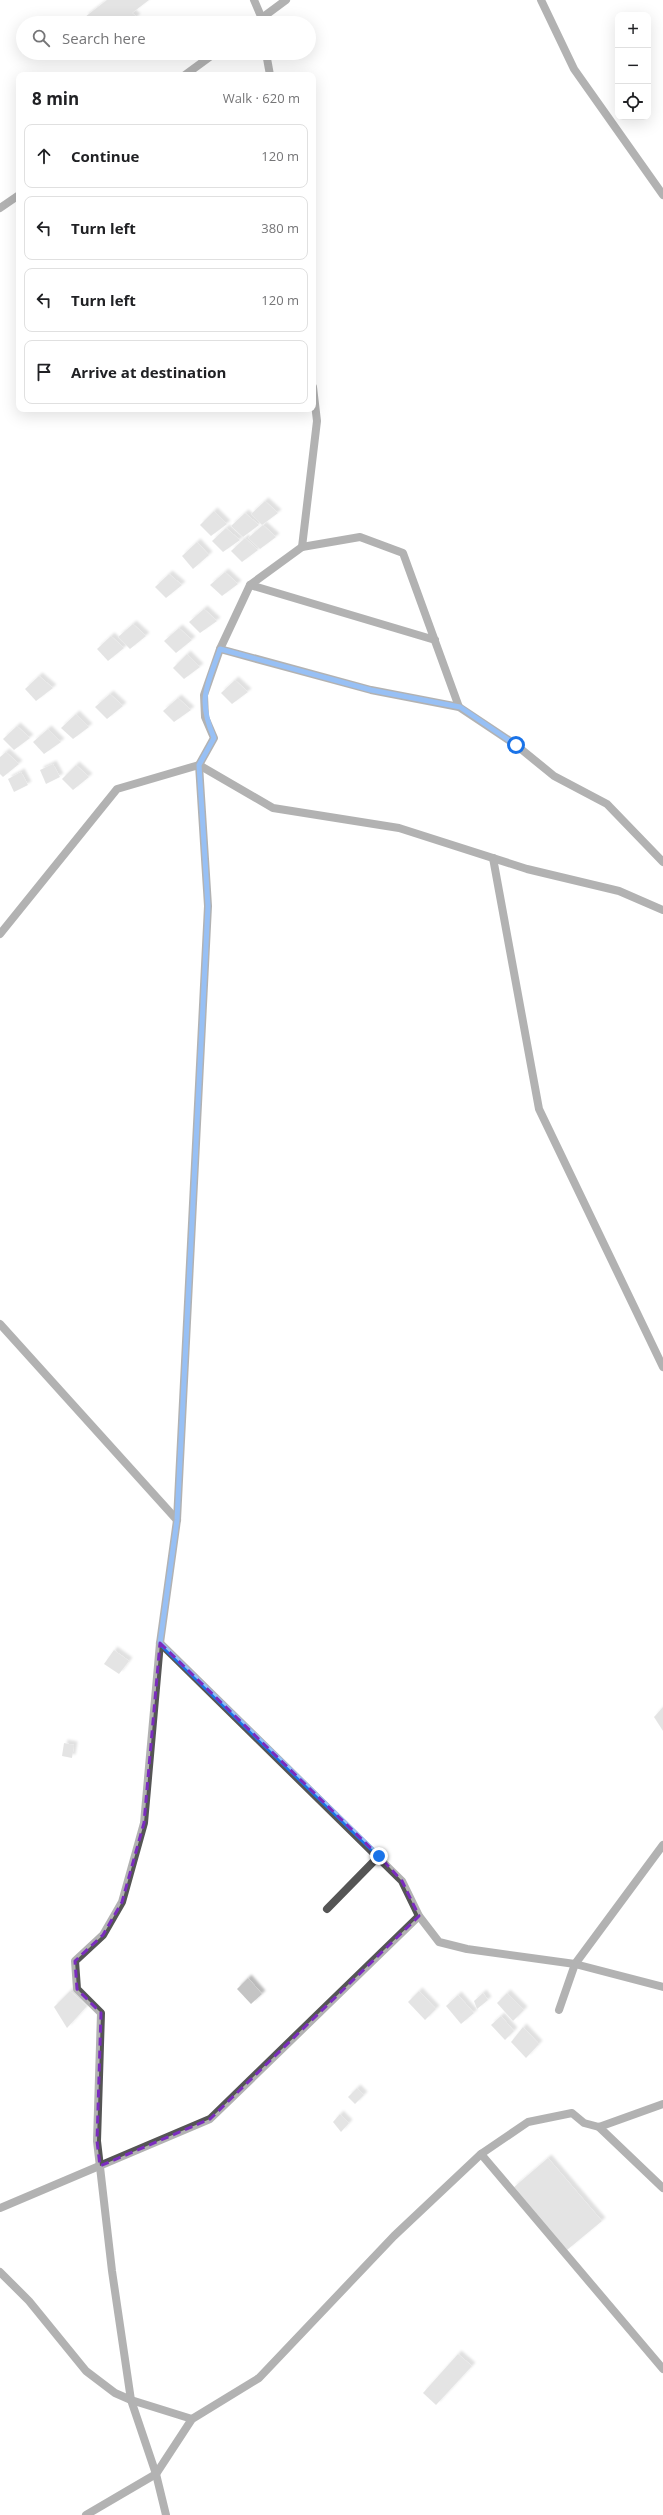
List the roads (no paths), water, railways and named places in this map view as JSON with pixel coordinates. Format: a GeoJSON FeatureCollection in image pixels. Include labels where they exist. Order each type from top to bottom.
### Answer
{"type":"FeatureCollection","features":[{"type":"Feature","properties":{"kind":"street"},"geometry":{"type":"LineString","coordinates":[[254,0],[261,16]]}},
{"type":"Feature","properties":{"kind":"street"},"geometry":{"type":"LineString","coordinates":[[268,16],[286,0]]}},
{"type":"Feature","properties":{"kind":"street"},"geometry":{"type":"LineString","coordinates":[[541,0],[574,69],[663,195]]}},
{"type":"Feature","properties":{"kind":"street"},"geometry":{"type":"LineString","coordinates":[[189,72],[205,60]]}},
{"type":"Feature","properties":{"kind":"street"},"geometry":{"type":"LineString","coordinates":[[267,60],[269,72]]}},
{"type":"Feature","properties":{"kind":"street"},"geometry":{"type":"LineString","coordinates":[[0,208],[16,196]]}},
{"type":"Feature","properties":{"kind":"street"},"geometry":{"type":"LineString","coordinates":[[302,547],[317,421],[316,412]]}},
{"type":"Feature","properties":{"kind":"street"},"geometry":{"type":"LineString","coordinates":[[166,2515],[156,2474],[130,2400],[112,2271],[98,2141],[101,2013],[77,1989],[75,1961],[103,1935],[122,1902],[144,1823],[160,1643],[177,1520],[208,906],[199,765],[214,738],[205,717],[204,695],[220,649],[250,585],[302,547],[360,537],[403,553],[460,707]]}},
{"type":"Feature","properties":{"kind":"street"},"geometry":{"type":"LineString","coordinates":[[250,585],[435,640]]}},
{"type":"Feature","properties":{"kind":"street"},"geometry":{"type":"LineString","coordinates":[[220,649],[371,690],[460,707],[516,745],[554,776],[607,804],[663,862]]}},
{"type":"Feature","properties":{"kind":"street"},"geometry":{"type":"LineString","coordinates":[[0,934],[117,789],[199,765],[273,808],[399,828],[527,869],[619,891],[663,910]]}},
{"type":"Feature","properties":{"kind":"street"},"geometry":{"type":"LineString","coordinates":[[493,858],[539,1109],[663,1367]]}},
{"type":"Feature","properties":{"kind":"street"},"geometry":{"type":"LineString","coordinates":[[0,1324],[177,1520]]}},
{"type":"Feature","properties":{"kind":"street"},"geometry":{"type":"LineString","coordinates":[[160,1643],[379,1856],[402,1881],[419,1916],[439,1942],[467,1949],[575,1964],[663,1987]]}},
{"type":"Feature","properties":{"kind":"street"},"geometry":{"type":"LineString","coordinates":[[559,2010],[575,1964],[663,1846]]}},
{"type":"Feature","properties":{"kind":"street"},"geometry":{"type":"LineString","coordinates":[[327,1909],[379,1856]]}},
{"type":"Feature","properties":{"kind":"street"},"geometry":{"type":"LineString","coordinates":[[0,2208],[210,2120],[419,1916]]}},
{"type":"Feature","properties":{"kind":"street"},"geometry":{"type":"LineString","coordinates":[[599,2127],[663,2104]]}},
{"type":"Feature","properties":{"kind":"street"},"geometry":{"type":"LineString","coordinates":[[86,2515],[156,2474],[192,2419],[259,2378],[394,2236],[481,2154],[528,2122],[572,2113],[584,2123],[599,2127],[663,2188]]}},
{"type":"Feature","properties":{"kind":"street"},"geometry":{"type":"LineString","coordinates":[[481,2154],[663,2369]]}},
{"type":"Feature","properties":{"kind":"street"},"geometry":{"type":"LineString","coordinates":[[0,2272],[29,2301],[86,2371],[115,2393],[130,2400],[192,2419]]}}]}
